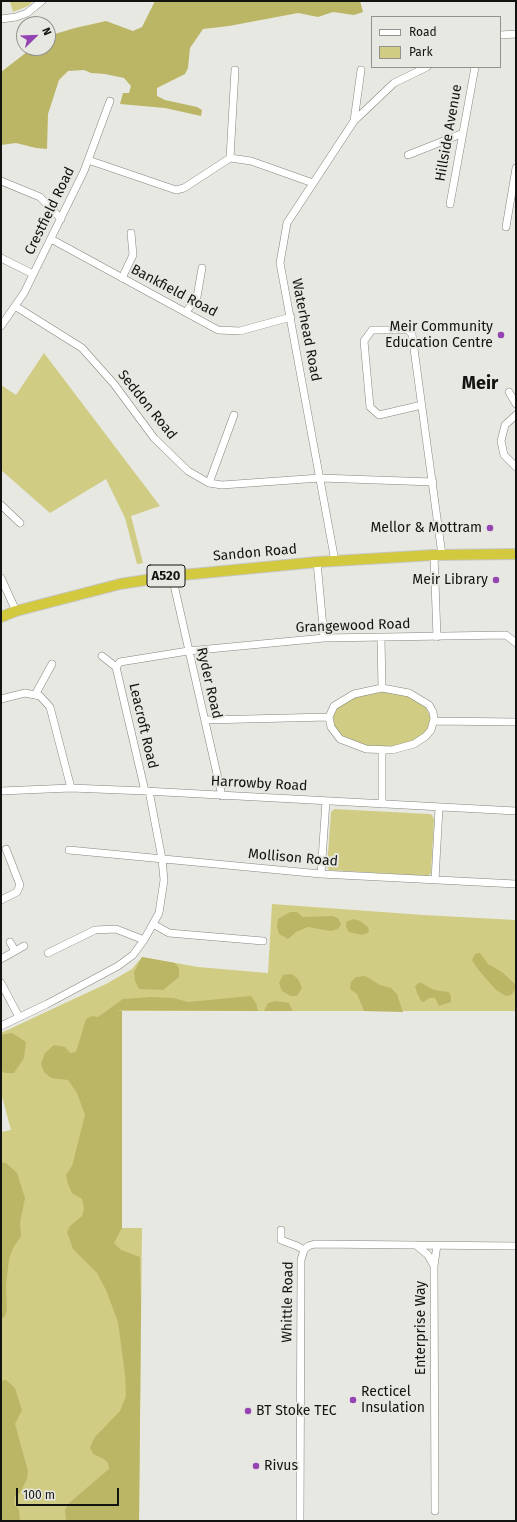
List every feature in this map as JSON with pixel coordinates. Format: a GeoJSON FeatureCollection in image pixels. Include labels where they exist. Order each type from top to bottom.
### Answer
{"type":"FeatureCollection","features":[{"type":"Feature","properties":{"kind":"highway","name":"Sandon Road"},"geometry":{"type":"LineString","coordinates":[[1,617],[16,610],[120,584],[172,576],[317,562],[438,555],[516,554]]}},
{"type":"Feature","properties":{"kind":"street"},"geometry":{"type":"LineString","coordinates":[[1,19],[16,17],[27,13],[42,1]]}},
{"type":"Feature","properties":{"kind":"street"},"geometry":{"type":"LineString","coordinates":[[501,35],[516,34]]}},
{"type":"Feature","properties":{"kind":"street"},"geometry":{"type":"LineString","coordinates":[[354,121],[394,83],[425,68]]}},
{"type":"Feature","properties":{"kind":"street","name":"Hillside Avenue"},"geometry":{"type":"LineString","coordinates":[[450,204],[461,134],[475,68]]}},
{"type":"Feature","properties":{"kind":"street"},"geometry":{"type":"LineString","coordinates":[[230,158],[235,70]]}},
{"type":"Feature","properties":{"kind":"street"},"geometry":{"type":"LineString","coordinates":[[354,121],[361,70]]}},
{"type":"Feature","properties":{"kind":"street","name":"Crestfield Road"},"geometry":{"type":"LineString","coordinates":[[1,326],[15,306],[51,239],[88,160],[110,101]]}},
{"type":"Feature","properties":{"kind":"street","name":"Waterhead Road"},"geometry":{"type":"LineString","coordinates":[[335,561],[280,263],[287,223],[354,121]]}},
{"type":"Feature","properties":{"kind":"street"},"geometry":{"type":"LineString","coordinates":[[408,155],[461,134]]}},
{"type":"Feature","properties":{"kind":"street"},"geometry":{"type":"LineString","coordinates":[[88,160],[176,190],[184,188],[230,158],[252,161],[313,183]]}},
{"type":"Feature","properties":{"kind":"street"},"geometry":{"type":"LineString","coordinates":[[506,227],[516,168]]}},
{"type":"Feature","properties":{"kind":"street"},"geometry":{"type":"LineString","coordinates":[[1,181],[40,197],[61,218]]}},
{"type":"Feature","properties":{"kind":"street"},"geometry":{"type":"LineString","coordinates":[[122,278],[133,255],[131,233]]}},
{"type":"Feature","properties":{"kind":"street","name":"Bankfield Road"},"geometry":{"type":"LineString","coordinates":[[51,239],[218,330],[240,331],[291,317]]}},
{"type":"Feature","properties":{"kind":"street"},"geometry":{"type":"LineString","coordinates":[[1,258],[33,274]]}},
{"type":"Feature","properties":{"kind":"street"},"geometry":{"type":"LineString","coordinates":[[186,312],[197,297],[202,268]]}},
{"type":"Feature","properties":{"kind":"street","name":"Seddon Road"},"geometry":{"type":"LineString","coordinates":[[15,306],[82,348],[114,384],[154,438],[188,471],[209,483],[222,485],[320,478],[433,482]]}},
{"type":"Feature","properties":{"kind":"street"},"geometry":{"type":"LineString","coordinates":[[422,405],[379,415],[370,407],[364,341],[372,330],[408,330],[412,334],[433,482],[438,555],[436,637]]}},
{"type":"Feature","properties":{"kind":"street"},"geometry":{"type":"LineString","coordinates":[[509,392],[516,404]]}},
{"type":"Feature","properties":{"kind":"street"},"geometry":{"type":"LineString","coordinates":[[209,483],[234,415]]}},
{"type":"Feature","properties":{"kind":"street"},"geometry":{"type":"LineString","coordinates":[[516,415],[505,425],[501,441],[504,455],[516,467]]}},
{"type":"Feature","properties":{"kind":"street"},"geometry":{"type":"LineString","coordinates":[[1,505],[20,523]]}},
{"type":"Feature","properties":{"kind":"street"},"geometry":{"type":"LineString","coordinates":[[317,562],[324,638]]}},
{"type":"Feature","properties":{"kind":"street","name":"Ryder Road"},"geometry":{"type":"LineString","coordinates":[[172,576],[222,796]]}},
{"type":"Feature","properties":{"kind":"street"},"geometry":{"type":"LineString","coordinates":[[1,578],[16,610]]}},
{"type":"Feature","properties":{"kind":"street","name":"Grangewood Road"},"geometry":{"type":"LineString","coordinates":[[188,651],[324,638],[506,635],[516,643]]}},
{"type":"Feature","properties":{"kind":"street"},"geometry":{"type":"LineString","coordinates":[[381,638],[382,688]]}},
{"type":"Feature","properties":{"kind":"street"},"geometry":{"type":"LineString","coordinates":[[102,656],[116,666],[120,662],[188,651]]}},
{"type":"Feature","properties":{"kind":"street"},"geometry":{"type":"LineString","coordinates":[[35,695],[52,664]]}},
{"type":"Feature","properties":{"kind":"street","name":"Leacroft Road"},"geometry":{"type":"LineString","coordinates":[[1,1026],[118,966],[132,955],[144,940],[158,913],[163,896],[164,880],[162,859],[116,666]]}},
{"type":"Feature","properties":{"kind":"street"},"geometry":{"type":"LineString","coordinates":[[382,688],[400,690],[423,700],[429,705],[433,712],[434,721],[431,730],[420,741],[403,748],[382,751],[366,749],[340,739],[331,727],[329,717],[334,706],[345,697],[364,691],[382,688]]}},
{"type":"Feature","properties":{"kind":"street"},"geometry":{"type":"LineString","coordinates":[[1,699],[25,693],[40,696],[50,707],[71,788]]}},
{"type":"Feature","properties":{"kind":"street"},"geometry":{"type":"LineString","coordinates":[[205,720],[329,717]]}},
{"type":"Feature","properties":{"kind":"street"},"geometry":{"type":"LineString","coordinates":[[434,721],[516,722]]}},
{"type":"Feature","properties":{"kind":"street"},"geometry":{"type":"LineString","coordinates":[[382,751],[382,804]]}},
{"type":"Feature","properties":{"kind":"street","name":"Harrowby Road"},"geometry":{"type":"LineString","coordinates":[[1,791],[71,788],[516,811]]}},
{"type":"Feature","properties":{"kind":"street"},"geometry":{"type":"LineString","coordinates":[[320,874],[326,801]]}},
{"type":"Feature","properties":{"kind":"street"},"geometry":{"type":"LineString","coordinates":[[435,880],[439,808]]}},
{"type":"Feature","properties":{"kind":"street"},"geometry":{"type":"LineString","coordinates":[[1,900],[18,892],[20,885],[6,849]]}},
{"type":"Feature","properties":{"kind":"street","name":"Mollison Road"},"geometry":{"type":"LineString","coordinates":[[69,850],[320,874],[516,884]]}},
{"type":"Feature","properties":{"kind":"street"},"geometry":{"type":"LineString","coordinates":[[153,924],[170,933],[264,941]]}},
{"type":"Feature","properties":{"kind":"street"},"geometry":{"type":"LineString","coordinates":[[48,953],[95,930],[116,929],[144,940]]}},
{"type":"Feature","properties":{"kind":"street"},"geometry":{"type":"LineString","coordinates":[[10,942],[15,951]]}},
{"type":"Feature","properties":{"kind":"street"},"geometry":{"type":"LineString","coordinates":[[1,959],[24,946]]}},
{"type":"Feature","properties":{"kind":"street"},"geometry":{"type":"LineString","coordinates":[[1,983],[19,1017]]}},
{"type":"Feature","properties":{"kind":"street"},"geometry":{"type":"LineString","coordinates":[[281,1230],[281,1240],[304,1250]]}},
{"type":"Feature","properties":{"kind":"street","name":"Whittle Road"},"geometry":{"type":"LineString","coordinates":[[300,1521],[301,1260],[304,1250],[308,1246],[315,1244],[516,1246]]}},
{"type":"Feature","properties":{"kind":"street","name":"Enterprise Way"},"geometry":{"type":"LineString","coordinates":[[416,1245],[424,1250],[434,1266]]}},
{"type":"Feature","properties":{"kind":"street","name":"Enterprise Way"},"geometry":{"type":"LineString","coordinates":[[435,1511],[434,1266],[437,1245]]}},
{"type":"Feature","properties":{"kind":"green space"},"geometry":{"type":"Polygon","coordinates":[[[10,1],[33,1],[28,6],[13,12],[10,1]]]}},
{"type":"Feature","properties":{"kind":"green space"},"geometry":{"type":"Polygon","coordinates":[[[44,353],[160,506],[131,516],[143,563],[137,564],[125,518],[106,479],[50,513],[1,470],[1,385],[16,395],[44,353]]]}},
{"type":"Feature","properties":{"kind":"green space"},"geometry":{"type":"Polygon","coordinates":[[[382,691],[408,696],[426,707],[431,719],[429,729],[424,734],[412,741],[392,747],[367,746],[342,736],[334,726],[333,713],[336,708],[355,696],[382,691]]]}},
{"type":"Feature","properties":{"kind":"green space"},"geometry":{"type":"Polygon","coordinates":[[[334,809],[432,815],[434,820],[431,873],[428,876],[329,870],[327,867],[331,812],[334,809]]]}},
{"type":"Feature","properties":{"kind":"green space"},"geometry":{"type":"Polygon","coordinates":[[[272,904],[516,920],[516,1011],[122,1011],[122,1228],[142,1228],[139,1521],[1,1521],[1,1132],[11,1130],[1,1093],[1,1033],[108,983],[132,969],[142,957],[198,967],[268,973],[272,904]]]}},
{"type":"Feature","properties":{"kind":"shaded area"},"geometry":{"type":"Polygon","coordinates":[[[155,1],[360,1],[363,12],[354,15],[333,12],[318,17],[298,13],[229,26],[203,29],[190,48],[188,68],[185,74],[157,88],[157,96],[165,100],[197,107],[202,110],[201,116],[165,108],[120,104],[123,93],[129,93],[131,86],[124,78],[91,73],[84,70],[68,71],[59,80],[48,114],[47,149],[16,143],[1,145],[1,72],[22,56],[56,56],[56,34],[106,21],[133,31],[142,27],[155,1]]]}},
{"type":"Feature","properties":{"kind":"shaded area"},"geometry":{"type":"Polygon","coordinates":[[[290,912],[297,912],[303,917],[332,916],[338,918],[341,924],[338,929],[331,931],[308,927],[296,932],[288,939],[279,934],[277,926],[278,919],[290,912]]]}},
{"type":"Feature","properties":{"kind":"shaded area"},"geometry":{"type":"Polygon","coordinates":[[[353,919],[360,921],[368,927],[369,932],[362,935],[349,932],[346,927],[346,922],[353,919]]]}},
{"type":"Feature","properties":{"kind":"shaded area"},"geometry":{"type":"Polygon","coordinates":[[[480,953],[488,964],[502,972],[515,984],[515,990],[511,995],[506,996],[496,990],[477,968],[472,960],[475,954],[480,953]]]}},
{"type":"Feature","properties":{"kind":"shaded area"},"geometry":{"type":"Polygon","coordinates":[[[142,957],[175,963],[179,968],[179,977],[163,990],[139,989],[135,981],[134,972],[142,957]]]}},
{"type":"Feature","properties":{"kind":"shaded area"},"geometry":{"type":"Polygon","coordinates":[[[292,974],[298,979],[302,988],[297,996],[291,996],[282,991],[279,983],[283,975],[292,974]]]}},
{"type":"Feature","properties":{"kind":"shaded area"},"geometry":{"type":"Polygon","coordinates":[[[365,976],[380,985],[391,988],[397,994],[403,1012],[364,1011],[357,994],[350,989],[351,982],[356,977],[365,976]]]}},
{"type":"Feature","properties":{"kind":"shaded area"},"geometry":{"type":"Polygon","coordinates":[[[420,982],[434,990],[449,992],[451,1002],[439,1006],[435,998],[429,998],[424,1002],[421,1001],[415,986],[420,982]]]}},
{"type":"Feature","properties":{"kind":"shaded area"},"geometry":{"type":"Polygon","coordinates":[[[251,996],[256,1003],[258,1011],[116,1010],[122,1011],[122,1228],[114,1243],[121,1250],[140,1257],[139,1521],[66,1521],[65,1510],[69,1503],[109,1469],[108,1463],[104,1459],[93,1454],[90,1447],[95,1437],[120,1411],[126,1396],[125,1375],[118,1322],[106,1290],[97,1273],[73,1249],[67,1232],[70,1226],[82,1216],[84,1208],[82,1199],[72,1193],[66,1175],[72,1166],[85,1115],[77,1093],[68,1080],[51,1078],[44,1072],[41,1064],[45,1053],[54,1045],[65,1047],[70,1053],[76,1052],[86,1019],[92,1016],[98,1017],[123,999],[151,997],[173,998],[188,1002],[251,996]]]}},
{"type":"Feature","properties":{"kind":"shaded area"},"geometry":{"type":"Polygon","coordinates":[[[276,1001],[289,1003],[293,1011],[264,1011],[268,1003],[276,1001]]]}},
{"type":"Feature","properties":{"kind":"shaded area"},"geometry":{"type":"Polygon","coordinates":[[[12,1033],[26,1042],[24,1058],[14,1073],[5,1073],[1,1070],[1,1035],[12,1033]]]}},
{"type":"Feature","properties":{"kind":"shaded area"},"geometry":{"type":"Polygon","coordinates":[[[1,1162],[6,1163],[17,1173],[25,1198],[20,1223],[21,1236],[13,1248],[9,1259],[6,1285],[7,1310],[5,1316],[1,1320],[1,1162]]]}},
{"type":"Feature","properties":{"kind":"shaded area"},"geometry":{"type":"Polygon","coordinates":[[[3,1380],[6,1380],[15,1388],[22,1410],[15,1424],[28,1471],[27,1479],[20,1493],[15,1496],[14,1504],[19,1510],[20,1521],[1,1521],[1,1384],[3,1380]]]}},
{"type":"Feature","properties":{"kind":"place","name":"Meir Community Education Centre"},"geometry":{"type":"Point","coordinates":[501,335]}},
{"type":"Feature","properties":{"kind":"place","name":"Mellor & Mottram"},"geometry":{"type":"Point","coordinates":[490,528]}},
{"type":"Feature","properties":{"kind":"place","name":"Meir Library"},"geometry":{"type":"Point","coordinates":[496,580]}},
{"type":"Feature","properties":{"kind":"place","name":"Recticel Insulation"},"geometry":{"type":"Point","coordinates":[353,1400]}},
{"type":"Feature","properties":{"kind":"place","name":"BT Stoke TEC"},"geometry":{"type":"Point","coordinates":[248,1411]}},
{"type":"Feature","properties":{"kind":"place","name":"Rivus"},"geometry":{"type":"Point","coordinates":[256,1466]}},
{"type":"Feature","properties":{"kind":"district","name":"Meir"},"geometry":{"type":"Point","coordinates":[480,384]}}]}
